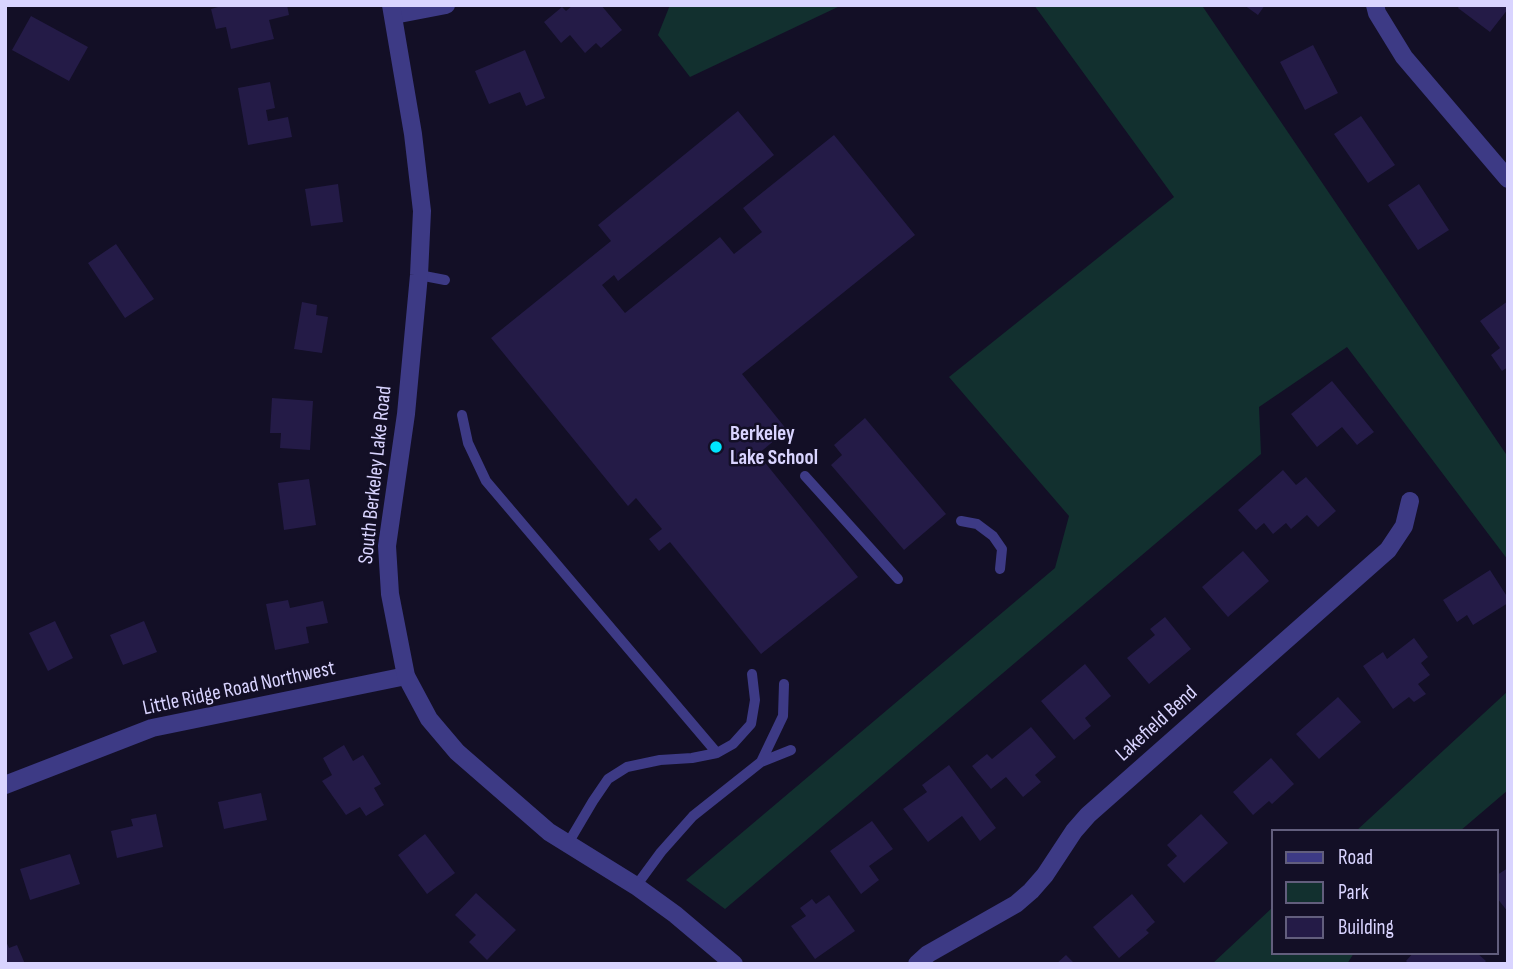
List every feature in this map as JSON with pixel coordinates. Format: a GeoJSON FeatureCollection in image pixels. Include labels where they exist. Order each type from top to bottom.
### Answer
{"type":"FeatureCollection","features":[{"type":"Feature","properties":{"kind":"street"},"geometry":{"type":"LineString","coordinates":[[392,10],[446,5]]}},
{"type":"Feature","properties":{"kind":"street"},"geometry":{"type":"LineString","coordinates":[[1375,5],[1377,13],[1404,57],[1508,178]]}},
{"type":"Feature","properties":{"kind":"street","name":"South Berkeley Lake Road"},"geometry":{"type":"LineString","coordinates":[[392,10],[422,211],[406,414],[387,546],[390,594],[406,676],[429,719],[457,752],[550,832],[636,886],[676,915],[734,964]]}},
{"type":"Feature","properties":{"kind":"street","name":"Lakefield Bend"},"geometry":{"type":"LineString","coordinates":[[917,964],[928,954],[1016,904],[1031,891],[1088,815],[1388,550],[1404,526],[1410,501]]}},
{"type":"Feature","properties":{"kind":"street","name":"Little Ridge Road Northwest"},"geometry":{"type":"LineString","coordinates":[[5,785],[152,728],[406,676]]}},
{"type":"Feature","properties":{"kind":"lane"},"geometry":{"type":"LineString","coordinates":[[419,275],[445,280]]}},
{"type":"Feature","properties":{"kind":"lane"},"geometry":{"type":"LineString","coordinates":[[462,415],[468,443],[486,481],[718,753]]}},
{"type":"Feature","properties":{"kind":"lane"},"geometry":{"type":"LineString","coordinates":[[805,476],[898,579]]}},
{"type":"Feature","properties":{"kind":"lane"},"geometry":{"type":"LineString","coordinates":[[961,521],[977,524],[993,536],[1002,549],[1000,569]]}},
{"type":"Feature","properties":{"kind":"lane"},"geometry":{"type":"LineString","coordinates":[[567,845],[608,779],[627,767],[718,753],[733,744],[751,724],[755,700],[752,674]]}},
{"type":"Feature","properties":{"kind":"lane"},"geometry":{"type":"LineString","coordinates":[[761,762],[783,716],[784,684]]}},
{"type":"Feature","properties":{"kind":"lane"},"geometry":{"type":"LineString","coordinates":[[636,886],[693,816],[761,762],[791,750]]}},
{"type":"Feature","properties":{"kind":"green space"},"geometry":{"type":"Polygon","coordinates":[[[670,5],[842,5],[690,77],[658,35],[670,5]]]}},
{"type":"Feature","properties":{"kind":"green space"},"geometry":{"type":"Polygon","coordinates":[[[1034,5],[1203,7],[1508,457],[1508,560],[1347,347],[1259,407],[1261,454],[725,909],[686,880],[1055,568],[1069,516],[949,377],[1174,197],[1034,5]]]}},
{"type":"Feature","properties":{"kind":"green space"},"geometry":{"type":"Polygon","coordinates":[[[1508,691],[1508,790],[1462,829],[1358,829],[1508,691]]]}},
{"type":"Feature","properties":{"kind":"green space"},"geometry":{"type":"Polygon","coordinates":[[[1272,908],[1272,955],[1353,955],[1347,964],[1212,964],[1272,908]]]}},
{"type":"Feature","properties":{"kind":"building"},"geometry":{"type":"Polygon","coordinates":[[[225,5],[287,5],[289,15],[269,20],[274,39],[231,49],[226,27],[216,29],[211,9],[225,5]]]}},
{"type":"Feature","properties":{"kind":"building"},"geometry":{"type":"Polygon","coordinates":[[[573,5],[601,5],[622,30],[601,48],[596,43],[585,53],[570,35],[561,43],[544,22],[562,7],[566,11],[573,5]]]}},
{"type":"Feature","properties":{"kind":"building"},"geometry":{"type":"Polygon","coordinates":[[[1244,5],[1265,5],[1258,15],[1244,5]]]}},
{"type":"Feature","properties":{"kind":"building"},"geometry":{"type":"Polygon","coordinates":[[[1460,5],[1508,5],[1508,9],[1490,32],[1458,8],[1460,5]]]}},
{"type":"Feature","properties":{"kind":"building"},"geometry":{"type":"Polygon","coordinates":[[[31,16],[88,47],[69,81],[12,50],[31,16]]]}},
{"type":"Feature","properties":{"kind":"building"},"geometry":{"type":"Polygon","coordinates":[[[1313,45],[1338,93],[1305,110],[1280,62],[1313,45]]]}},
{"type":"Feature","properties":{"kind":"building"},"geometry":{"type":"Polygon","coordinates":[[[525,50],[545,98],[526,106],[520,92],[489,104],[475,71],[525,50]]]}},
{"type":"Feature","properties":{"kind":"building"},"geometry":{"type":"Polygon","coordinates":[[[270,82],[275,108],[266,110],[268,121],[288,117],[292,137],[248,145],[238,88],[270,82]]]}},
{"type":"Feature","properties":{"kind":"building"},"geometry":{"type":"Polygon","coordinates":[[[738,111],[774,155],[618,281],[614,275],[602,285],[625,313],[720,237],[734,254],[762,232],[743,208],[834,135],[915,235],[742,374],[787,430],[758,454],[858,577],[761,654],[670,542],[659,551],[649,539],[662,529],[636,498],[628,506],[491,338],[611,241],[598,225],[738,111]]]}},
{"type":"Feature","properties":{"kind":"building"},"geometry":{"type":"Polygon","coordinates":[[[1361,116],[1395,165],[1368,183],[1334,134],[1361,116]]]}},
{"type":"Feature","properties":{"kind":"building"},"geometry":{"type":"Polygon","coordinates":[[[338,184],[343,222],[311,226],[305,189],[338,184]]]}},
{"type":"Feature","properties":{"kind":"building"},"geometry":{"type":"Polygon","coordinates":[[[1419,184],[1449,230],[1418,250],[1388,205],[1419,184]]]}},
{"type":"Feature","properties":{"kind":"building"},"geometry":{"type":"Polygon","coordinates":[[[116,244],[154,299],[125,318],[88,263],[116,244]]]}},
{"type":"Feature","properties":{"kind":"building"},"geometry":{"type":"Polygon","coordinates":[[[1508,301],[1508,367],[1502,371],[1491,355],[1500,348],[1480,321],[1508,301]]]}},
{"type":"Feature","properties":{"kind":"building"},"geometry":{"type":"Polygon","coordinates":[[[302,302],[317,305],[316,315],[328,317],[322,353],[294,349],[302,302]]]}},
{"type":"Feature","properties":{"kind":"building"},"geometry":{"type":"Polygon","coordinates":[[[1332,381],[1374,432],[1357,445],[1342,427],[1317,447],[1291,414],[1332,381]]]}},
{"type":"Feature","properties":{"kind":"building"},"geometry":{"type":"Polygon","coordinates":[[[272,398],[313,401],[310,450],[280,448],[281,433],[270,433],[272,398]]]}},
{"type":"Feature","properties":{"kind":"building"},"geometry":{"type":"Polygon","coordinates":[[[865,418],[946,514],[904,550],[831,465],[842,455],[834,445],[865,418]]]}},
{"type":"Feature","properties":{"kind":"building"},"geometry":{"type":"Polygon","coordinates":[[[1283,470],[1296,485],[1306,477],[1336,511],[1318,527],[1307,515],[1291,529],[1286,523],[1273,534],[1264,523],[1256,530],[1238,510],[1283,470]]]}},
{"type":"Feature","properties":{"kind":"building"},"geometry":{"type":"Polygon","coordinates":[[[309,479],[316,525],[284,530],[278,483],[309,479]]]}},
{"type":"Feature","properties":{"kind":"building"},"geometry":{"type":"Polygon","coordinates":[[[1243,551],[1269,581],[1228,617],[1202,587],[1243,551]]]}},
{"type":"Feature","properties":{"kind":"building"},"geometry":{"type":"Polygon","coordinates":[[[1490,570],[1508,598],[1508,603],[1473,625],[1467,615],[1457,622],[1443,600],[1490,570]]]}},
{"type":"Feature","properties":{"kind":"building"},"geometry":{"type":"Polygon","coordinates":[[[288,600],[290,608],[323,601],[328,623],[306,627],[309,643],[275,650],[266,604],[288,600]]]}},
{"type":"Feature","properties":{"kind":"building"},"geometry":{"type":"Polygon","coordinates":[[[1165,617],[1191,649],[1149,684],[1127,658],[1155,635],[1150,629],[1165,617]]]}},
{"type":"Feature","properties":{"kind":"building"},"geometry":{"type":"Polygon","coordinates":[[[55,621],[73,658],[48,671],[29,633],[55,621]]]}},
{"type":"Feature","properties":{"kind":"building"},"geometry":{"type":"Polygon","coordinates":[[[144,621],[157,652],[123,665],[110,635],[144,621]]]}},
{"type":"Feature","properties":{"kind":"building"},"geometry":{"type":"Polygon","coordinates":[[[1414,638],[1428,657],[1421,663],[1430,675],[1418,684],[1426,694],[1414,702],[1409,697],[1393,709],[1363,666],[1383,652],[1387,659],[1414,638]]]}},
{"type":"Feature","properties":{"kind":"building"},"geometry":{"type":"Polygon","coordinates":[[[1085,664],[1111,696],[1085,718],[1091,726],[1074,740],[1041,701],[1085,664]]]}},
{"type":"Feature","properties":{"kind":"building"},"geometry":{"type":"Polygon","coordinates":[[[1338,697],[1361,722],[1319,759],[1296,734],[1338,697]]]}},
{"type":"Feature","properties":{"kind":"building"},"geometry":{"type":"Polygon","coordinates":[[[1031,727],[1056,757],[1035,775],[1041,782],[1023,797],[1006,777],[991,789],[972,766],[987,754],[992,759],[1031,727]]]}},
{"type":"Feature","properties":{"kind":"building"},"geometry":{"type":"Polygon","coordinates":[[[344,745],[353,761],[363,755],[381,784],[374,788],[384,805],[366,816],[360,807],[346,815],[322,781],[332,775],[323,758],[344,745]]]}},
{"type":"Feature","properties":{"kind":"building"},"geometry":{"type":"Polygon","coordinates":[[[1271,758],[1294,784],[1272,804],[1269,801],[1253,815],[1233,792],[1271,758]]]}},
{"type":"Feature","properties":{"kind":"building"},"geometry":{"type":"Polygon","coordinates":[[[949,765],[996,828],[980,841],[962,816],[928,842],[903,809],[927,792],[922,785],[949,765]]]}},
{"type":"Feature","properties":{"kind":"building"},"geometry":{"type":"Polygon","coordinates":[[[261,793],[267,820],[224,829],[218,802],[261,793]]]}},
{"type":"Feature","properties":{"kind":"building"},"geometry":{"type":"Polygon","coordinates":[[[156,814],[163,847],[117,858],[111,831],[133,826],[131,819],[156,814]]]}},
{"type":"Feature","properties":{"kind":"building"},"geometry":{"type":"Polygon","coordinates":[[[1201,814],[1228,843],[1184,883],[1167,865],[1177,856],[1167,845],[1201,814]]]}},
{"type":"Feature","properties":{"kind":"building"},"geometry":{"type":"Polygon","coordinates":[[[872,821],[893,849],[869,866],[879,880],[861,894],[830,851],[872,821]]]}},
{"type":"Feature","properties":{"kind":"building"},"geometry":{"type":"Polygon","coordinates":[[[425,834],[455,873],[427,894],[398,855],[425,834]]]}},
{"type":"Feature","properties":{"kind":"building"},"geometry":{"type":"Polygon","coordinates":[[[70,854],[80,884],[30,900],[20,869],[70,854]]]}},
{"type":"Feature","properties":{"kind":"building"},"geometry":{"type":"Polygon","coordinates":[[[1508,868],[1508,912],[1499,901],[1499,874],[1508,868]]]}},
{"type":"Feature","properties":{"kind":"building"},"geometry":{"type":"Polygon","coordinates":[[[476,893],[516,930],[487,960],[469,942],[476,935],[455,915],[476,893]]]}},
{"type":"Feature","properties":{"kind":"building"},"geometry":{"type":"Polygon","coordinates":[[[1132,894],[1155,922],[1146,930],[1149,933],[1119,958],[1093,927],[1132,894]]]}},
{"type":"Feature","properties":{"kind":"building"},"geometry":{"type":"Polygon","coordinates":[[[829,895],[855,931],[815,959],[791,926],[806,916],[800,908],[812,899],[816,904],[829,895]]]}},
{"type":"Feature","properties":{"kind":"building"},"geometry":{"type":"Polygon","coordinates":[[[5,939],[9,948],[17,945],[25,964],[5,964],[5,939]]]}},
{"type":"Feature","properties":{"kind":"building"},"geometry":{"type":"Polygon","coordinates":[[[1066,955],[1075,964],[1056,964],[1066,955]]]}},
{"type":"Feature","properties":{"kind":"building"},"geometry":{"type":"Polygon","coordinates":[[[1411,955],[1479,955],[1486,961],[1483,964],[1409,964],[1406,961],[1411,955]]]}},
{"type":"Feature","properties":{"kind":"place","name":"Berkeley Lake School"},"geometry":{"type":"Point","coordinates":[716,447]}}]}
